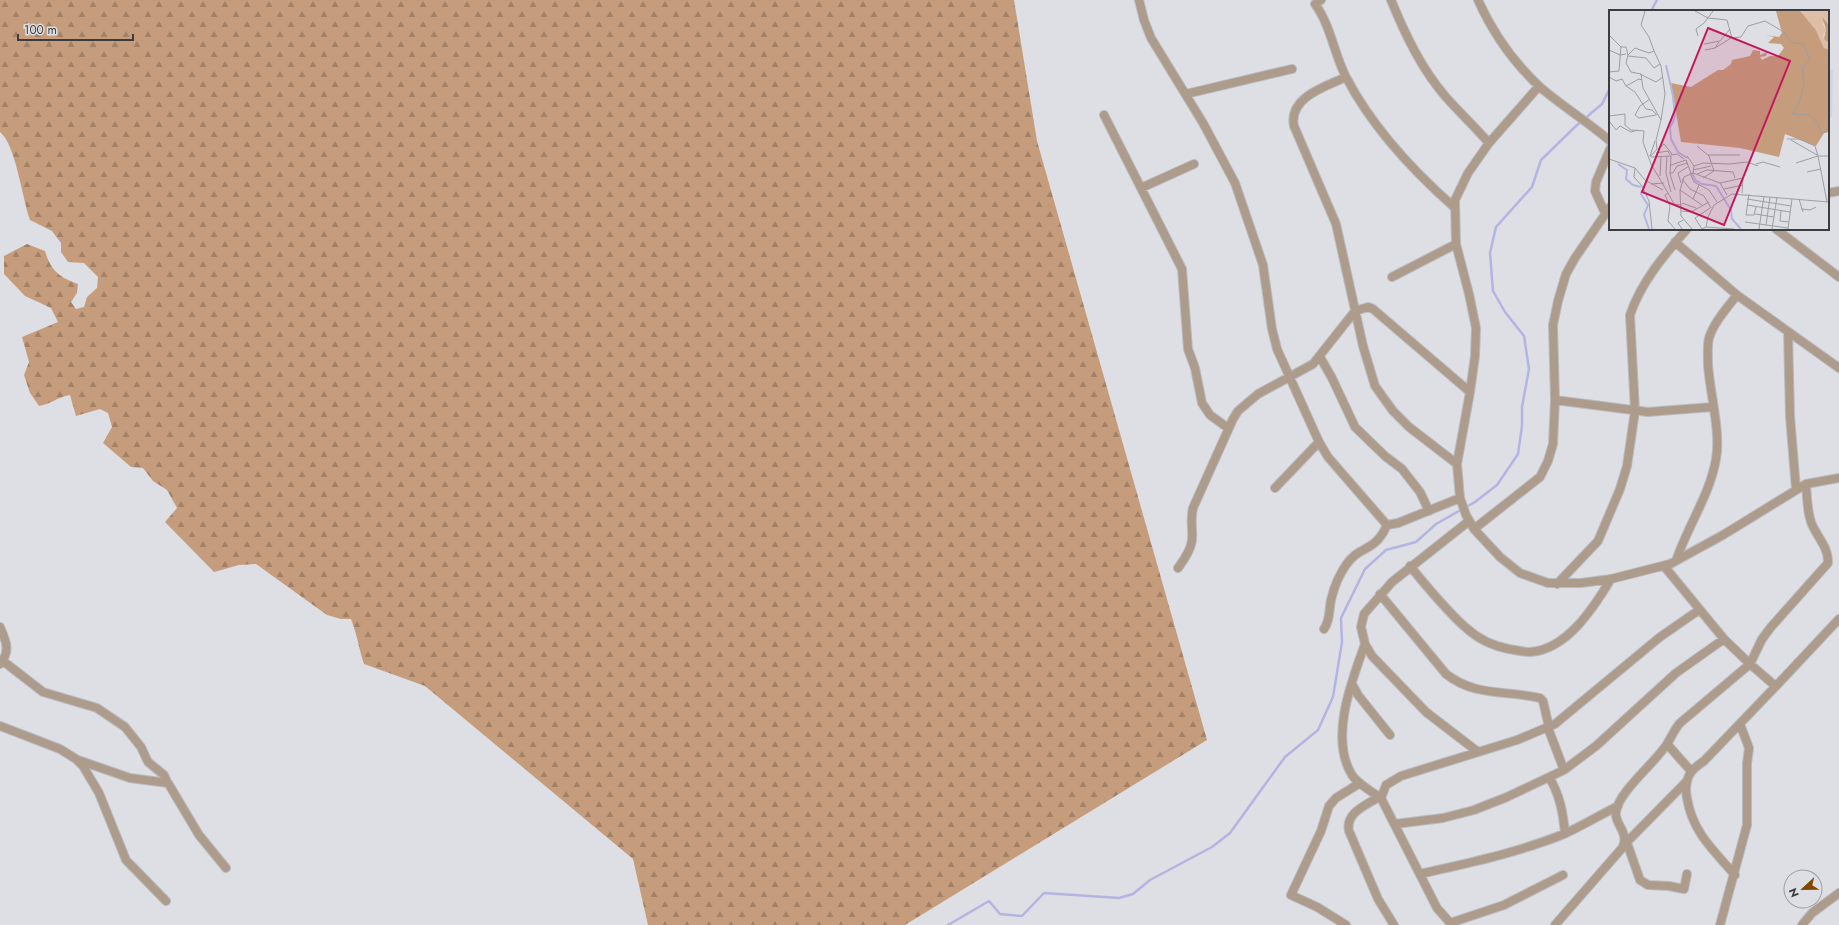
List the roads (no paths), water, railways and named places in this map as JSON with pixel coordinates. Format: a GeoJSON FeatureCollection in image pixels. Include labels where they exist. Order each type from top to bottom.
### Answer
{"type":"FeatureCollection","features":[{"type":"Feature","properties":{"kind":"street"},"geometry":{"type":"LineString","coordinates":[[1139,0],[1144,20],[1151,38],[1186,94],[1229,170],[1246,211],[1263,265],[1275,340],[1289,377],[1319,442],[1328,457],[1387,525]]}},
{"type":"Feature","properties":{"kind":"street"},"geometry":{"type":"LineString","coordinates":[[1321,0],[1315,4],[1322,14],[1346,77],[1368,111],[1394,146],[1431,187],[1454,207]]}},
{"type":"Feature","properties":{"kind":"street"},"geometry":{"type":"LineString","coordinates":[[1391,0],[1404,32],[1434,81],[1445,96],[1489,143]]}},
{"type":"Feature","properties":{"kind":"street"},"geometry":{"type":"LineString","coordinates":[[1478,0],[1484,14],[1506,48],[1539,86],[1609,141]]}},
{"type":"Feature","properties":{"kind":"street"},"geometry":{"type":"LineString","coordinates":[[1186,94],[1292,69]]}},
{"type":"Feature","properties":{"kind":"street"},"geometry":{"type":"LineString","coordinates":[[1346,77],[1306,97],[1300,104],[1293,120],[1336,224],[1370,371],[1382,396],[1393,411],[1410,427],[1457,464]]}},
{"type":"Feature","properties":{"kind":"street"},"geometry":{"type":"LineString","coordinates":[[1539,86],[1489,143],[1468,173],[1457,193],[1454,207],[1456,244],[1476,328],[1475,356],[1470,392],[1457,464],[1460,498],[1467,518],[1474,528],[1509,565],[1532,578],[1557,584],[1581,583],[1611,579],[1664,566],[1676,561],[1764,511],[1796,489],[1806,484],[1839,478]]}},
{"type":"Feature","properties":{"kind":"street"},"geometry":{"type":"LineString","coordinates":[[1104,115],[1182,268],[1188,349],[1195,368],[1202,403],[1210,415],[1228,428]]}},
{"type":"Feature","properties":{"kind":"street"},"geometry":{"type":"LineString","coordinates":[[1474,528],[1540,477],[1553,444],[1555,400],[1553,324],[1566,274],[1575,258],[1608,210],[1595,191],[1596,182],[1609,151]]}},
{"type":"Feature","properties":{"kind":"street"},"geometry":{"type":"LineString","coordinates":[[1141,188],[1194,164]]}},
{"type":"Feature","properties":{"kind":"street"},"geometry":{"type":"LineString","coordinates":[[1829,192],[1839,191]]}},
{"type":"Feature","properties":{"kind":"street"},"geometry":{"type":"LineString","coordinates":[[1557,584],[1598,541],[1610,516],[1627,466],[1635,411],[1630,315],[1646,282],[1675,242],[1686,230]]}},
{"type":"Feature","properties":{"kind":"street"},"geometry":{"type":"LineString","coordinates":[[1777,230],[1839,277]]}},
{"type":"Feature","properties":{"kind":"street"},"geometry":{"type":"LineString","coordinates":[[1675,242],[1737,295],[1839,368]]}},
{"type":"Feature","properties":{"kind":"street"},"geometry":{"type":"LineString","coordinates":[[1392,276],[1456,244]]}},
{"type":"Feature","properties":{"kind":"street"},"geometry":{"type":"LineString","coordinates":[[1676,561],[1714,469],[1717,443],[1712,407],[1708,340],[1712,330],[1737,295]]}},
{"type":"Feature","properties":{"kind":"street"},"geometry":{"type":"LineString","coordinates":[[1178,568],[1186,556],[1192,540],[1191,516],[1193,508],[1214,465],[1228,428],[1238,411],[1258,394],[1308,368],[1320,357],[1355,311],[1368,307],[1373,309],[1470,392]]}},
{"type":"Feature","properties":{"kind":"street"},"geometry":{"type":"LineString","coordinates":[[1788,332],[1790,416],[1796,489]]}},
{"type":"Feature","properties":{"kind":"street"},"geometry":{"type":"LineString","coordinates":[[1320,357],[1355,427],[1385,456],[1402,469],[1417,488],[1429,511]]}},
{"type":"Feature","properties":{"kind":"street"},"geometry":{"type":"LineString","coordinates":[[1555,400],[1648,412],[1712,407]]}},
{"type":"Feature","properties":{"kind":"street"},"geometry":{"type":"LineString","coordinates":[[1275,488],[1319,442]]}},
{"type":"Feature","properties":{"kind":"street"},"geometry":{"type":"LineString","coordinates":[[1687,874],[1684,889],[1669,886],[1648,885],[1640,880],[1625,845],[1625,836],[1616,815],[1618,806],[1633,785],[1668,744],[1672,734],[1680,723],[1750,664],[1762,639],[1770,627],[1828,563],[1829,556],[1808,512],[1806,484]]}},
{"type":"Feature","properties":{"kind":"street"},"geometry":{"type":"LineString","coordinates":[[1387,525],[1398,523],[1460,498]]}},
{"type":"Feature","properties":{"kind":"street"},"geometry":{"type":"LineString","coordinates":[[1467,518],[1410,566],[1380,594],[1364,614],[1361,627],[1365,644],[1372,656],[1426,712],[1478,752]]}},
{"type":"Feature","properties":{"kind":"street"},"geometry":{"type":"LineString","coordinates":[[1324,629],[1328,622],[1336,582],[1345,565],[1352,556],[1376,544],[1387,525]]}},
{"type":"Feature","properties":{"kind":"street"},"geometry":{"type":"LineString","coordinates":[[1410,566],[1466,628],[1486,641],[1502,648],[1522,652],[1538,651],[1546,648],[1570,632],[1589,613],[1611,579]]}},
{"type":"Feature","properties":{"kind":"street"},"geometry":{"type":"LineString","coordinates":[[1664,566],[1698,610],[1724,639],[1773,684],[1777,685]]}},
{"type":"Feature","properties":{"kind":"street"},"geometry":{"type":"LineString","coordinates":[[1380,594],[1446,674],[1456,681],[1470,688],[1540,698],[1543,701],[1549,727],[1564,770]]}},
{"type":"Feature","properties":{"kind":"street"},"geometry":{"type":"LineString","coordinates":[[1394,925],[1378,899],[1348,831],[1347,823],[1351,816],[1380,797],[1389,781],[1549,727],[1574,710],[1660,637],[1698,610]]}},
{"type":"Feature","properties":{"kind":"street"},"geometry":{"type":"LineString","coordinates":[[1734,875],[1695,826],[1686,790],[1687,781],[1691,771],[1704,761],[1839,619]]}},
{"type":"Feature","properties":{"kind":"street"},"geometry":{"type":"LineString","coordinates":[[0,627],[7,648],[1,663],[44,692],[97,708],[126,728],[141,747],[148,762],[164,775],[198,834],[226,868]]}},
{"type":"Feature","properties":{"kind":"street"},"geometry":{"type":"LineString","coordinates":[[1395,824],[1443,818],[1474,810],[1564,770],[1596,746],[1676,673],[1724,639]]}},
{"type":"Feature","properties":{"kind":"street"},"geometry":{"type":"LineString","coordinates":[[1365,644],[1342,718],[1347,762],[1351,774],[1360,783],[1380,797],[1437,908],[1451,924],[1504,905],[1564,876]]}},
{"type":"Feature","properties":{"kind":"street"},"geometry":{"type":"LineString","coordinates":[[1352,684],[1358,695],[1390,735]]}},
{"type":"Feature","properties":{"kind":"street"},"geometry":{"type":"LineString","coordinates":[[1720,925],[1747,825],[1747,762],[1749,745],[1740,724]]}},
{"type":"Feature","properties":{"kind":"street"},"geometry":{"type":"LineString","coordinates":[[0,726],[40,740],[76,759],[130,778],[167,782]]}},
{"type":"Feature","properties":{"kind":"street"},"geometry":{"type":"LineString","coordinates":[[1668,744],[1691,771]]}},
{"type":"Feature","properties":{"kind":"street"},"geometry":{"type":"LineString","coordinates":[[76,759],[87,772],[99,793],[126,860],[166,901]]}},
{"type":"Feature","properties":{"kind":"street"},"geometry":{"type":"LineString","coordinates":[[1549,777],[1557,790],[1562,806],[1565,833]]}},
{"type":"Feature","properties":{"kind":"street"},"geometry":{"type":"LineString","coordinates":[[1555,925],[1625,845],[1687,781]]}},
{"type":"Feature","properties":{"kind":"street"},"geometry":{"type":"LineString","coordinates":[[1346,925],[1317,907],[1291,895],[1321,831],[1329,806],[1336,798],[1360,783]]}},
{"type":"Feature","properties":{"kind":"street"},"geometry":{"type":"LineString","coordinates":[[1420,874],[1506,854],[1565,833],[1618,806]]}},
{"type":"Feature","properties":{"kind":"street"},"geometry":{"type":"LineString","coordinates":[[1802,925],[1812,913],[1839,893]]}},
{"type":"Feature","properties":{"kind":"waterway"},"geometry":{"type":"LineString","coordinates":[[1652,10],[1657,0]]}},
{"type":"Feature","properties":{"kind":"waterway"},"geometry":{"type":"LineString","coordinates":[[948,925],[989,901],[1000,914],[1022,916],[1044,893],[1119,898],[1133,894],[1150,880],[1212,847],[1230,833],[1285,757],[1318,730],[1333,697],[1342,642],[1341,618],[1365,569],[1386,550],[1416,542],[1436,524],[1475,502],[1497,485],[1518,454],[1522,426],[1522,407],[1529,369],[1524,336],[1505,312],[1493,291],[1490,253],[1496,227],[1532,187],[1541,160],[1576,126],[1602,104],[1609,90]]}}]}
